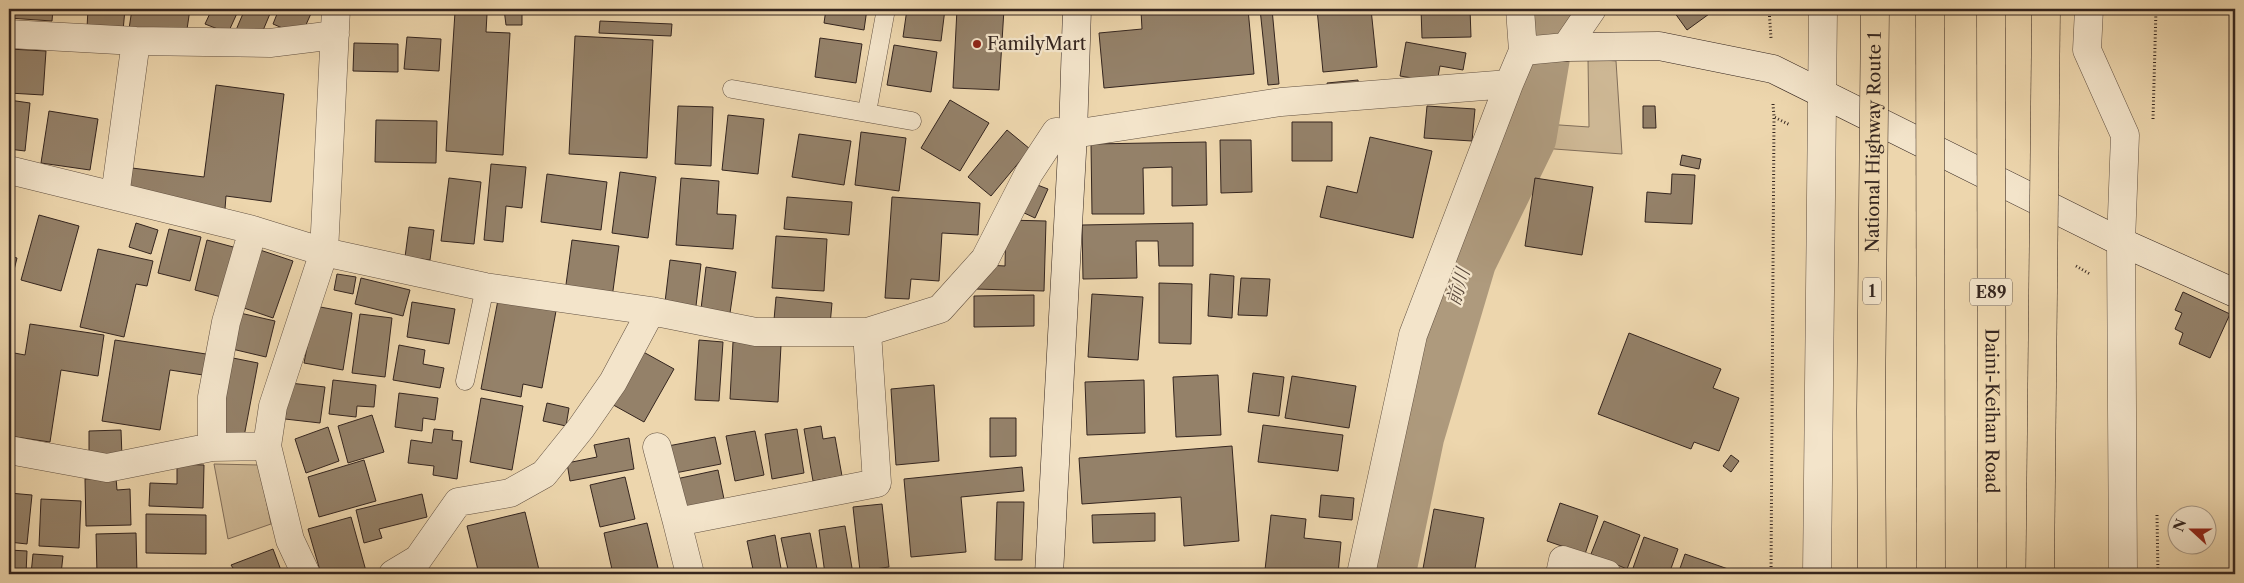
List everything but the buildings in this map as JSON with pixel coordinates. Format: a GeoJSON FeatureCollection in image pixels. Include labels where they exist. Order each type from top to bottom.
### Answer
{"type":"FeatureCollection","features":[{"type":"Feature","properties":{"kind":"highway","name":"National Highway Route 1"},"geometry":{"type":"LineString","coordinates":[[1872,574],[1871,411],[1876,9]]}},
{"type":"Feature","properties":{"kind":"highway"},"geometry":{"type":"LineString","coordinates":[[1930,9],[1931,574]]}},
{"type":"Feature","properties":{"kind":"highway","name":"Daini-Keihan Road"},"geometry":{"type":"LineString","coordinates":[[1991,9],[1992,574]]}},
{"type":"Feature","properties":{"kind":"highway"},"geometry":{"type":"LineString","coordinates":[[2040,574],[2046,9]]}},
{"type":"Feature","properties":{"kind":"street"},"geometry":{"type":"LineString","coordinates":[[1049,574],[1077,9]]}},
{"type":"Feature","properties":{"kind":"street"},"geometry":{"type":"LineString","coordinates":[[1362,574],[1412,334],[1523,51],[1520,9]]}},
{"type":"Feature","properties":{"kind":"street"},"geometry":{"type":"LineString","coordinates":[[1566,47],[1592,9]]}},
{"type":"Feature","properties":{"kind":"street"},"geometry":{"type":"LineString","coordinates":[[1817,574],[1822,9]]}},
{"type":"Feature","properties":{"kind":"street"},"geometry":{"type":"LineString","coordinates":[[2089,9],[2087,50],[2126,135],[2120,242],[2123,574]]}},
{"type":"Feature","properties":{"kind":"street"},"geometry":{"type":"LineString","coordinates":[[9,34],[136,41],[270,43],[336,22],[324,252],[274,406],[267,446],[290,540],[306,574]]}},
{"type":"Feature","properties":{"kind":"street"},"geometry":{"type":"LineString","coordinates":[[115,196],[136,41]]}},
{"type":"Feature","properties":{"kind":"street"},"geometry":{"type":"LineString","coordinates":[[1523,51],[1566,47],[1659,46],[1773,69],[2120,242],[2235,293]]}},
{"type":"Feature","properties":{"kind":"street"},"geometry":{"type":"LineString","coordinates":[[9,170],[253,230],[324,252],[484,287],[651,312],[756,332],[867,332],[940,309],[985,258],[1029,172],[1056,132],[1072,134],[1281,102],[1509,84]]}},
{"type":"Feature","properties":{"kind":"street"},"geometry":{"type":"LineString","coordinates":[[212,447],[214,388],[226,322],[253,230]]}},
{"type":"Feature","properties":{"kind":"street"},"geometry":{"type":"LineString","coordinates":[[394,574],[418,560],[458,502],[510,493],[544,474],[581,428],[613,382],[651,312]]}},
{"type":"Feature","properties":{"kind":"street"},"geometry":{"type":"LineString","coordinates":[[677,522],[878,483],[867,332]]}},
{"type":"Feature","properties":{"kind":"street"},"geometry":{"type":"LineString","coordinates":[[9,450],[107,468],[212,447],[267,446]]}},
{"type":"Feature","properties":{"kind":"street"},"geometry":{"type":"LineString","coordinates":[[657,447],[690,574]]}},
{"type":"Feature","properties":{"kind":"street"},"geometry":{"type":"LineString","coordinates":[[1560,574],[1563,560],[1607,574]]}},
{"type":"Feature","properties":{"kind":"lane"},"geometry":{"type":"LineString","coordinates":[[867,112],[886,9]]}},
{"type":"Feature","properties":{"kind":"lane"},"geometry":{"type":"LineString","coordinates":[[732,89],[912,121]]}},
{"type":"Feature","properties":{"kind":"lane"},"geometry":{"type":"LineString","coordinates":[[465,381],[484,287]]}},
{"type":"Feature","properties":{"kind":"path"},"geometry":{"type":"LineString","coordinates":[[1771,574],[1774,117]]}},
{"type":"Feature","properties":{"kind":"shaded area"},"geometry":{"type":"Polygon","coordinates":[[[1588,59],[1616,61],[1622,154],[1541,148],[1545,124],[1589,127],[1588,59]]]}},
{"type":"Feature","properties":{"kind":"shaded area"},"geometry":{"type":"Polygon","coordinates":[[[214,464],[259,465],[271,524],[228,539],[214,464]]]}},
{"type":"Feature","properties":{"kind":"waterway","name":"前川"},"geometry":{"type":"LineString","coordinates":[[1385,574],[1414,435],[1466,260],[1526,137],[1541,48],[1553,9]]}},
{"type":"Feature","properties":{"kind":"place","name":"FamilyMart"},"geometry":{"type":"Point","coordinates":[977,44]}}]}
